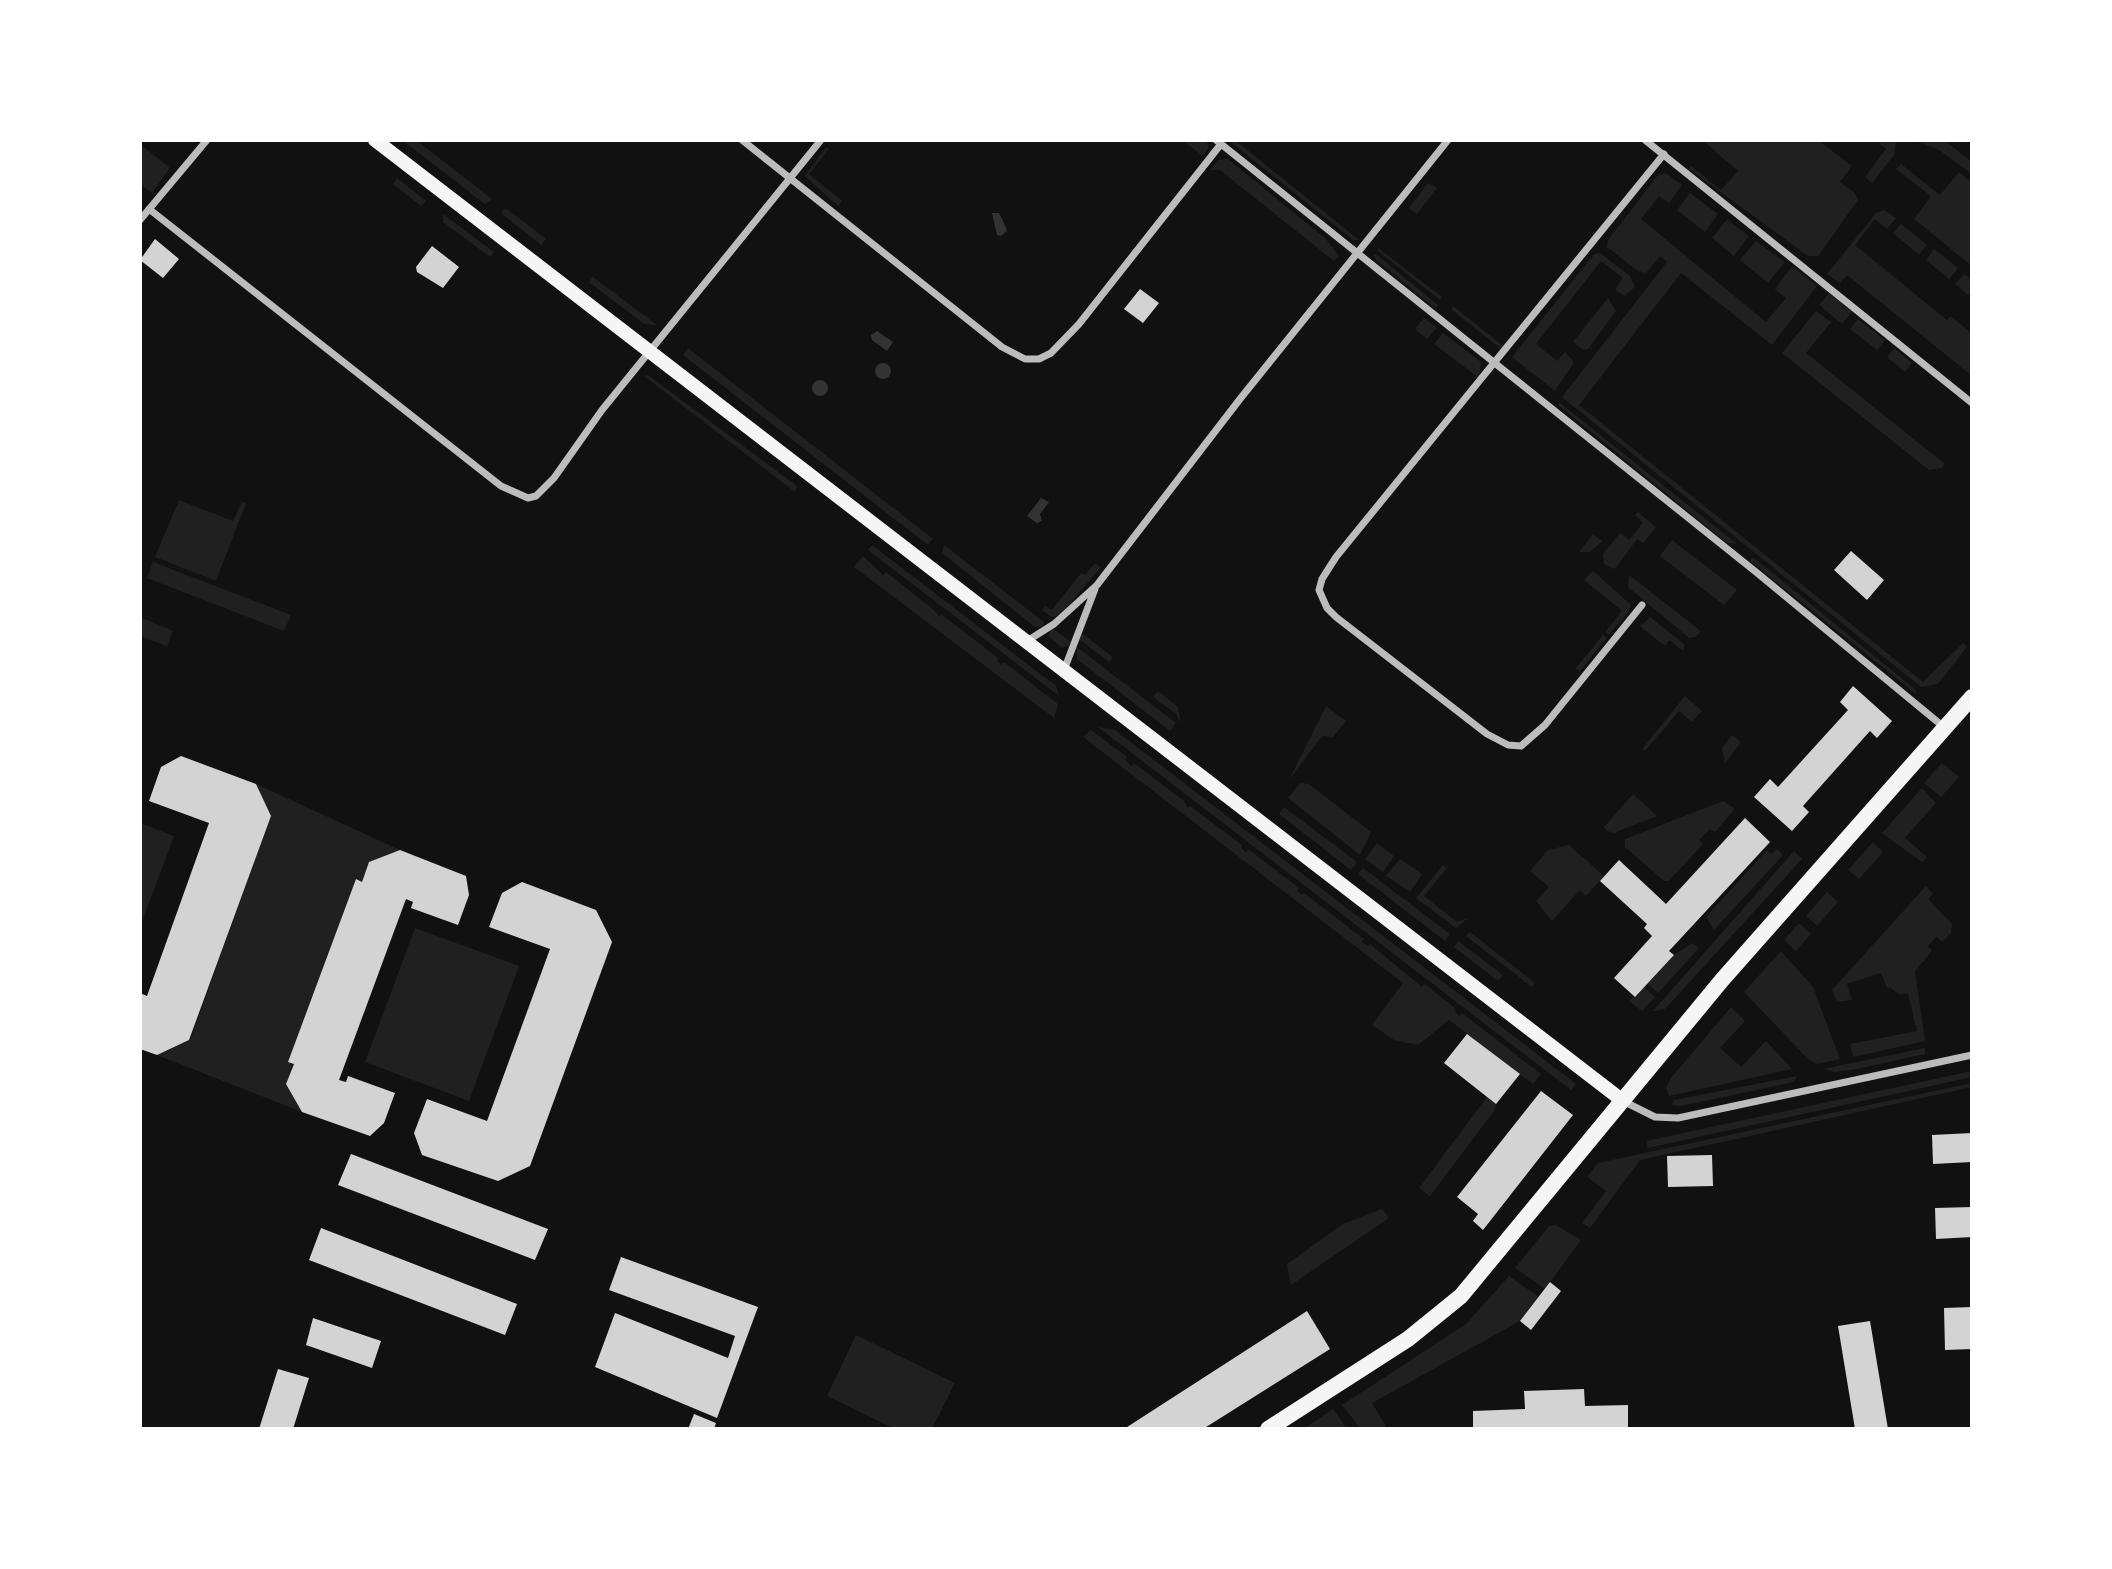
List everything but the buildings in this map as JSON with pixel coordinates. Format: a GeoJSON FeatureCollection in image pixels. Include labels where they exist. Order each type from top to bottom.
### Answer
{"type":"FeatureCollection","features":[{"type":"Feature","properties":{"kind":"main road"},"geometry":{"type":"LineString","coordinates":[[374,140],[1623,1101]]}},
{"type":"Feature","properties":{"kind":"main road"},"geometry":{"type":"LineString","coordinates":[[1268,1429],[1440,1316],[1479,1277],[1722,980],[1972,697]]}},
{"type":"Feature","properties":{"kind":"street"},"geometry":{"type":"LineString","coordinates":[[140,220],[207,140]]}},
{"type":"Feature","properties":{"kind":"street"},"geometry":{"type":"LineString","coordinates":[[742,140],[1002,347],[1024,359],[1039,359],[1051,353],[1079,324],[1218,142],[1756,572],[1945,727]]}},
{"type":"Feature","properties":{"kind":"street"},"geometry":{"type":"LineString","coordinates":[[149,209],[501,486],[519,497],[536,496],[545,488],[649,351],[821,140]]}},
{"type":"Feature","properties":{"kind":"street"},"geometry":{"type":"LineString","coordinates":[[1027,641],[1054,624],[1097,585],[1448,140]]}},
{"type":"Feature","properties":{"kind":"street"},"geometry":{"type":"LineString","coordinates":[[1645,140],[1972,402]]}},
{"type":"Feature","properties":{"kind":"street"},"geometry":{"type":"LineString","coordinates":[[1642,605],[1545,724],[1521,746],[1508,745],[1487,734],[1327,608],[1319,590],[1329,568],[1664,154]]}},
{"type":"Feature","properties":{"kind":"street"},"geometry":{"type":"LineString","coordinates":[[1063,670],[1097,585]]}},
{"type":"Feature","properties":{"kind":"street"},"geometry":{"type":"LineString","coordinates":[[1623,1101],[1656,1117],[1678,1118],[1972,1055]]}},
{"type":"Feature","properties":{"kind":"shaded area"},"geometry":{"type":"Polygon","coordinates":[[[402,140],[416,140],[492,199],[485,204],[402,140]]]}},
{"type":"Feature","properties":{"kind":"shaded area"},"geometry":{"type":"Polygon","coordinates":[[[1182,140],[1203,140],[1208,144],[1208,149],[1203,156],[1182,140]]]}},
{"type":"Feature","properties":{"kind":"shaded area"},"geometry":{"type":"Polygon","coordinates":[[[1228,140],[1235,140],[1359,240],[1353,240],[1228,140]]]}},
{"type":"Feature","properties":{"kind":"shaded area"},"geometry":{"type":"Polygon","coordinates":[[[1702,140],[1818,140],[1852,166],[1840,182],[1855,193],[1858,200],[1818,256],[1808,256],[1689,169],[1691,166],[1721,190],[1738,171],[1702,140]]]}},
{"type":"Feature","properties":{"kind":"shaded area"},"geometry":{"type":"Polygon","coordinates":[[[1876,140],[1896,140],[1894,155],[1872,183],[1865,177],[1886,149],[1876,140]]]}},
{"type":"Feature","properties":{"kind":"shaded area"},"geometry":{"type":"Polygon","coordinates":[[[1915,140],[1944,140],[1972,162],[1972,174],[1939,150],[1915,140]]]}},
{"type":"Feature","properties":{"kind":"shaded area"},"geometry":{"type":"Polygon","coordinates":[[[140,144],[170,168],[152,193],[140,184],[140,144]]]}},
{"type":"Feature","properties":{"kind":"shaded area"},"geometry":{"type":"Polygon","coordinates":[[[826,147],[829,149],[809,174],[842,201],[838,206],[805,176],[826,147]]]}},
{"type":"Feature","properties":{"kind":"shaded area"},"geometry":{"type":"Polygon","coordinates":[[[1228,159],[1326,239],[1339,256],[1334,261],[1220,170],[1210,170],[1218,160],[1228,159]]]}},
{"type":"Feature","properties":{"kind":"shaded area"},"geometry":{"type":"Polygon","coordinates":[[[1901,164],[1940,195],[1959,172],[1972,183],[1972,266],[1914,219],[1931,196],[1896,169],[1901,164]]]}},
{"type":"Feature","properties":{"kind":"shaded area"},"geometry":{"type":"Polygon","coordinates":[[[1666,173],[1682,185],[1669,203],[1659,196],[1641,219],[1766,322],[1786,298],[1775,289],[1792,266],[1817,286],[1772,345],[1681,273],[1579,405],[1923,682],[1963,643],[1967,647],[1938,684],[1921,687],[1562,397],[1667,262],[1660,256],[1646,273],[1638,271],[1607,247],[1608,240],[1658,175],[1666,173]]]}},
{"type":"Feature","properties":{"kind":"shaded area"},"geometry":{"type":"Polygon","coordinates":[[[397,178],[426,201],[421,206],[393,184],[397,178]]]}},
{"type":"Feature","properties":{"kind":"shaded area"},"geometry":{"type":"Polygon","coordinates":[[[1428,183],[1437,188],[1417,214],[1409,208],[1428,183]]]}},
{"type":"Feature","properties":{"kind":"shaded area"},"geometry":{"type":"Polygon","coordinates":[[[1690,193],[1718,214],[1705,232],[1677,210],[1690,193]]]}},
{"type":"Feature","properties":{"kind":"shaded area"},"geometry":{"type":"Polygon","coordinates":[[[507,209],[546,239],[541,245],[502,214],[502,210],[507,209]]]}},
{"type":"Feature","properties":{"kind":"shaded area"},"geometry":{"type":"Polygon","coordinates":[[[1884,210],[1896,218],[1887,229],[1875,219],[1855,245],[1947,320],[1951,316],[1972,334],[1972,376],[1847,275],[1840,283],[1827,274],[1876,213],[1884,210]]]}},
{"type":"Feature","properties":{"kind":"shaded area"},"geometry":{"type":"Polygon","coordinates":[[[992,213],[999,213],[1005,225],[1007,231],[1001,236],[997,235],[992,213]]]}},
{"type":"Feature","properties":{"kind":"shaded area"},"geometry":{"type":"Polygon","coordinates":[[[443,214],[494,252],[490,257],[443,222],[443,214]]]}},
{"type":"Feature","properties":{"kind":"shaded area"},"geometry":{"type":"Polygon","coordinates":[[[1727,219],[1749,236],[1734,256],[1712,238],[1727,219]]]}},
{"type":"Feature","properties":{"kind":"shaded area"},"geometry":{"type":"Polygon","coordinates":[[[1901,224],[1927,245],[1919,255],[1893,233],[1901,224]]]}},
{"type":"Feature","properties":{"kind":"shaded area"},"geometry":{"type":"Polygon","coordinates":[[[1756,241],[1785,262],[1768,283],[1740,260],[1756,241]]]}},
{"type":"Feature","properties":{"kind":"shaded area"},"geometry":{"type":"Polygon","coordinates":[[[1378,248],[1442,297],[1440,300],[1378,251],[1378,248]]]}},
{"type":"Feature","properties":{"kind":"shaded area"},"geometry":{"type":"Polygon","coordinates":[[[1934,249],[1958,268],[1949,279],[1926,260],[1934,249]]]}},
{"type":"Feature","properties":{"kind":"shaded area"},"geometry":{"type":"Polygon","coordinates":[[[1600,253],[1630,276],[1635,287],[1624,296],[1615,289],[1623,278],[1601,261],[1536,344],[1557,361],[1565,352],[1574,362],[1555,391],[1512,357],[1594,254],[1600,253]]]}},
{"type":"Feature","properties":{"kind":"shaded area"},"geometry":{"type":"Polygon","coordinates":[[[1374,255],[1438,305],[1436,309],[1376,260],[1374,255]]]}},
{"type":"Feature","properties":{"kind":"shaded area"},"geometry":{"type":"Polygon","coordinates":[[[1964,274],[1972,280],[1972,292],[1968,295],[1955,284],[1964,274]]]}},
{"type":"Feature","properties":{"kind":"shaded area"},"geometry":{"type":"Polygon","coordinates":[[[593,276],[657,325],[644,324],[589,282],[593,276]]]}},
{"type":"Feature","properties":{"kind":"shaded area"},"geometry":{"type":"Polygon","coordinates":[[[1829,293],[1852,312],[1842,324],[1819,305],[1829,293]]]}},
{"type":"Feature","properties":{"kind":"shaded area"},"geometry":{"type":"Polygon","coordinates":[[[1608,298],[1616,311],[1588,349],[1583,350],[1573,342],[1608,298]]]}},
{"type":"Feature","properties":{"kind":"shaded area"},"geometry":{"type":"Polygon","coordinates":[[[1453,306],[1503,346],[1501,349],[1451,309],[1453,306]]]}},
{"type":"Feature","properties":{"kind":"shaded area"},"geometry":{"type":"Polygon","coordinates":[[[1816,311],[1831,322],[1806,353],[1945,464],[1942,468],[1929,470],[1782,353],[1816,311]]]}},
{"type":"Feature","properties":{"kind":"shaded area"},"geometry":{"type":"Polygon","coordinates":[[[1424,318],[1437,328],[1427,339],[1415,329],[1424,318]]]}},
{"type":"Feature","properties":{"kind":"shaded area"},"geometry":{"type":"Polygon","coordinates":[[[1858,319],[1885,340],[1877,350],[1850,329],[1858,319]]]}},
{"type":"Feature","properties":{"kind":"shaded area"},"geometry":{"type":"Polygon","coordinates":[[[877,331],[893,342],[887,351],[872,340],[871,335],[877,331]]]}},
{"type":"Feature","properties":{"kind":"shaded area"},"geometry":{"type":"Polygon","coordinates":[[[1443,333],[1481,362],[1479,378],[1434,344],[1443,333]]]}},
{"type":"Feature","properties":{"kind":"shaded area"},"geometry":{"type":"Polygon","coordinates":[[[688,348],[933,539],[928,545],[683,355],[688,348]]]}},
{"type":"Feature","properties":{"kind":"shaded area"},"geometry":{"type":"Polygon","coordinates":[[[1894,348],[1912,363],[1905,372],[1887,357],[1894,348]]]}},
{"type":"Feature","properties":{"kind":"shaded area"},"geometry":{"type":"Polygon","coordinates":[[[880,363],[886,363],[891,371],[889,377],[880,379],[875,374],[875,368],[880,363]]]}},
{"type":"Feature","properties":{"kind":"shaded area"},"geometry":{"type":"Polygon","coordinates":[[[648,375],[797,486],[795,492],[644,376],[648,375]]]}},
{"type":"Feature","properties":{"kind":"shaded area"},"geometry":{"type":"Polygon","coordinates":[[[820,380],[826,382],[826,394],[820,396],[814,394],[812,388],[814,382],[820,380]]]}},
{"type":"Feature","properties":{"kind":"shaded area"},"geometry":{"type":"Polygon","coordinates":[[[1559,403],[1737,544],[1727,543],[1558,405],[1559,403]]]}},
{"type":"Feature","properties":{"kind":"shaded area"},"geometry":{"type":"Polygon","coordinates":[[[1041,498],[1049,502],[1040,514],[1042,521],[1037,523],[1027,516],[1041,498]]]}},
{"type":"Feature","properties":{"kind":"shaded area"},"geometry":{"type":"Polygon","coordinates":[[[179,500],[233,521],[242,502],[246,503],[216,581],[155,557],[179,500]]]}},
{"type":"Feature","properties":{"kind":"shaded area"},"geometry":{"type":"Polygon","coordinates":[[[1638,512],[1656,527],[1643,543],[1637,539],[1615,569],[1604,564],[1603,554],[1620,533],[1629,540],[1643,523],[1635,515],[1638,512]]]}},
{"type":"Feature","properties":{"kind":"shaded area"},"geometry":{"type":"Polygon","coordinates":[[[1593,534],[1602,541],[1590,552],[1579,552],[1593,534]]]}},
{"type":"Feature","properties":{"kind":"shaded area"},"geometry":{"type":"Polygon","coordinates":[[[1672,540],[1737,590],[1724,605],[1660,556],[1672,540]]]}},
{"type":"Feature","properties":{"kind":"shaded area"},"geometry":{"type":"Polygon","coordinates":[[[872,545],[1056,686],[1059,696],[868,550],[872,545]]]}},
{"type":"Feature","properties":{"kind":"shaded area"},"geometry":{"type":"Polygon","coordinates":[[[944,545],[1044,622],[1042,626],[1035,627],[942,553],[944,545]]]}},
{"type":"Feature","properties":{"kind":"shaded area"},"geometry":{"type":"Polygon","coordinates":[[[863,556],[883,575],[886,572],[939,617],[941,614],[998,658],[997,661],[1001,665],[1004,662],[1058,704],[1054,718],[854,567],[863,556]]]}},
{"type":"Feature","properties":{"kind":"shaded area"},"geometry":{"type":"Polygon","coordinates":[[[1753,557],[1916,690],[1916,694],[1750,561],[1753,557]]]}},
{"type":"Feature","properties":{"kind":"shaded area"},"geometry":{"type":"Polygon","coordinates":[[[153,562],[291,615],[284,631],[147,578],[153,562]]]}},
{"type":"Feature","properties":{"kind":"shaded area"},"geometry":{"type":"Polygon","coordinates":[[[1095,563],[1101,567],[1067,607],[1053,618],[1042,610],[1045,606],[1052,610],[1081,573],[1085,575],[1095,563]]]}},
{"type":"Feature","properties":{"kind":"shaded area"},"geometry":{"type":"Polygon","coordinates":[[[1593,571],[1630,604],[1630,610],[1609,635],[1605,632],[1622,611],[1584,580],[1593,571]]]}},
{"type":"Feature","properties":{"kind":"shaded area"},"geometry":{"type":"Polygon","coordinates":[[[1629,575],[1701,631],[1696,637],[1689,638],[1628,587],[1629,575]]]}},
{"type":"Feature","properties":{"kind":"shaded area"},"geometry":{"type":"Polygon","coordinates":[[[140,617],[173,631],[167,646],[140,636],[140,617]]]}},
{"type":"Feature","properties":{"kind":"shaded area"},"geometry":{"type":"Polygon","coordinates":[[[1650,617],[1685,645],[1683,651],[1670,640],[1665,646],[1640,626],[1650,617]]]}},
{"type":"Feature","properties":{"kind":"shaded area"},"geometry":{"type":"Polygon","coordinates":[[[1052,628],[1071,642],[1068,646],[1062,648],[1048,636],[1052,628]]]}},
{"type":"Feature","properties":{"kind":"shaded area"},"geometry":{"type":"Polygon","coordinates":[[[1080,632],[1113,657],[1109,662],[1080,640],[1080,632]]]}},
{"type":"Feature","properties":{"kind":"shaded area"},"geometry":{"type":"Polygon","coordinates":[[[1603,635],[1607,638],[1580,671],[1575,669],[1603,635]]]}},
{"type":"Feature","properties":{"kind":"shaded area"},"geometry":{"type":"Polygon","coordinates":[[[1077,647],[1176,723],[1170,731],[1077,659],[1077,647]]]}},
{"type":"Feature","properties":{"kind":"shaded area"},"geometry":{"type":"Polygon","coordinates":[[[1158,691],[1178,707],[1181,724],[1176,714],[1153,697],[1158,691]]]}},
{"type":"Feature","properties":{"kind":"shaded area"},"geometry":{"type":"Polygon","coordinates":[[[1685,696],[1702,711],[1692,722],[1679,711],[1645,751],[1642,749],[1685,696]]]}},
{"type":"Feature","properties":{"kind":"shaded area"},"geometry":{"type":"Polygon","coordinates":[[[1326,706],[1346,721],[1333,737],[1322,736],[1289,780],[1326,706]]]}},
{"type":"Feature","properties":{"kind":"shaded area"},"geometry":{"type":"Polygon","coordinates":[[[1098,727],[1115,730],[1576,1084],[1571,1090],[1098,727]]]}},
{"type":"Feature","properties":{"kind":"shaded area"},"geometry":{"type":"Polygon","coordinates":[[[1091,730],[1127,757],[1125,760],[1132,766],[1134,763],[1184,801],[1188,808],[1190,806],[1242,845],[1241,848],[1246,852],[1248,849],[1299,888],[1297,891],[1302,895],[1304,893],[1364,939],[1362,942],[1368,946],[1370,944],[1422,987],[1425,984],[1456,1009],[1455,1012],[1460,1016],[1462,1013],[1541,1074],[1533,1084],[1449,1020],[1418,1045],[1394,1040],[1372,1025],[1403,983],[1083,737],[1091,730]]]}},
{"type":"Feature","properties":{"kind":"shaded area"},"geometry":{"type":"Polygon","coordinates":[[[1732,735],[1741,742],[1725,763],[1722,748],[1732,735]]]}},
{"type":"Feature","properties":{"kind":"shaded area"},"geometry":{"type":"Polygon","coordinates":[[[1942,763],[1959,777],[1941,797],[1924,783],[1942,763]]]}},
{"type":"Feature","properties":{"kind":"shaded area"},"geometry":{"type":"Polygon","coordinates":[[[1300,783],[1309,784],[1371,832],[1360,855],[1288,798],[1300,783]]]}},
{"type":"Feature","properties":{"kind":"shaded area"},"geometry":{"type":"Polygon","coordinates":[[[256,784],[400,850],[369,862],[362,882],[356,880],[286,1084],[302,1112],[157,1055],[190,1040],[271,816],[256,784]]]}},
{"type":"Feature","properties":{"kind":"shaded area"},"geometry":{"type":"Polygon","coordinates":[[[1922,788],[1936,803],[1905,838],[1927,857],[1922,862],[1882,833],[1922,788]]]}},
{"type":"Feature","properties":{"kind":"shaded area"},"geometry":{"type":"Polygon","coordinates":[[[1633,794],[1657,816],[1614,833],[1607,831],[1604,827],[1633,794]]]}},
{"type":"Feature","properties":{"kind":"shaded area"},"geometry":{"type":"Polygon","coordinates":[[[1723,801],[1734,808],[1733,811],[1715,832],[1710,829],[1699,840],[1703,844],[1669,881],[1664,881],[1625,847],[1625,839],[1723,801]]]}},
{"type":"Feature","properties":{"kind":"shaded area"},"geometry":{"type":"Polygon","coordinates":[[[1284,807],[1357,862],[1351,870],[1279,814],[1284,807]]]}},
{"type":"Feature","properties":{"kind":"shaded area"},"geometry":{"type":"Polygon","coordinates":[[[140,823],[174,836],[140,927],[140,823]]]}},
{"type":"Feature","properties":{"kind":"shaded area"},"geometry":{"type":"Polygon","coordinates":[[[1873,842],[1883,852],[1859,879],[1848,870],[1873,842]]]}},
{"type":"Feature","properties":{"kind":"shaded area"},"geometry":{"type":"Polygon","coordinates":[[[1377,843],[1394,856],[1383,872],[1365,859],[1377,843]]]}},
{"type":"Feature","properties":{"kind":"shaded area"},"geometry":{"type":"Polygon","coordinates":[[[1569,845],[1604,876],[1586,896],[1580,890],[1552,921],[1536,901],[1549,887],[1530,871],[1548,850],[1569,845]]]}},
{"type":"Feature","properties":{"kind":"shaded area"},"geometry":{"type":"Polygon","coordinates":[[[1777,849],[1783,855],[1714,930],[1706,917],[1767,850],[1772,854],[1777,849]]]}},
{"type":"Feature","properties":{"kind":"shaded area"},"geometry":{"type":"Polygon","coordinates":[[[1794,851],[1802,859],[1665,1009],[1653,1011],[1794,851]]]}},
{"type":"Feature","properties":{"kind":"shaded area"},"geometry":{"type":"Polygon","coordinates":[[[1400,859],[1422,874],[1410,892],[1386,876],[1400,859]]]}},
{"type":"Feature","properties":{"kind":"shaded area"},"geometry":{"type":"Polygon","coordinates":[[[1443,865],[1447,868],[1424,896],[1457,922],[1468,918],[1456,928],[1416,898],[1443,865]]]}},
{"type":"Feature","properties":{"kind":"shaded area"},"geometry":{"type":"Polygon","coordinates":[[[1363,868],[1450,934],[1445,941],[1358,874],[1363,868]]]}},
{"type":"Feature","properties":{"kind":"shaded area"},"geometry":{"type":"Polygon","coordinates":[[[1926,886],[1933,894],[1928,899],[1952,924],[1951,933],[1942,942],[1936,937],[1928,946],[1932,951],[1915,971],[1925,1041],[1853,1057],[1850,1044],[1917,1031],[1908,994],[1898,994],[1890,987],[1887,988],[1881,973],[1847,984],[1852,1000],[1837,1002],[1832,990],[1926,886]]]}},
{"type":"Feature","properties":{"kind":"shaded area"},"geometry":{"type":"Polygon","coordinates":[[[1827,892],[1838,902],[1817,926],[1806,916],[1827,892]]]}},
{"type":"Feature","properties":{"kind":"shaded area"},"geometry":{"type":"Polygon","coordinates":[[[1799,923],[1811,934],[1796,951],[1784,940],[1799,923]]]}},
{"type":"Feature","properties":{"kind":"shaded area"},"geometry":{"type":"Polygon","coordinates":[[[415,928],[519,966],[469,1101],[365,1062],[415,928]]]}},
{"type":"Feature","properties":{"kind":"shaded area"},"geometry":{"type":"Polygon","coordinates":[[[1470,932],[1535,983],[1532,987],[1466,936],[1470,932]]]}},
{"type":"Feature","properties":{"kind":"shaded area"},"geometry":{"type":"Polygon","coordinates":[[[1458,941],[1503,975],[1498,981],[1454,947],[1458,941]]]}},
{"type":"Feature","properties":{"kind":"shaded area"},"geometry":{"type":"Polygon","coordinates":[[[1692,943],[1699,948],[1658,993],[1648,984],[1674,955],[1692,943]]]}},
{"type":"Feature","properties":{"kind":"shaded area"},"geometry":{"type":"Polygon","coordinates":[[[1781,951],[1813,987],[1840,1059],[1817,1064],[1809,1060],[1744,992],[1781,951]]]}},
{"type":"Feature","properties":{"kind":"shaded area"},"geometry":{"type":"Polygon","coordinates":[[[1644,987],[1655,997],[1642,1011],[1629,1001],[1644,987]]]}},
{"type":"Feature","properties":{"kind":"shaded area"},"geometry":{"type":"Polygon","coordinates":[[[1731,1007],[1745,1021],[1720,1048],[1741,1067],[1766,1041],[1792,1069],[1669,1096],[1666,1088],[1670,1079],[1731,1007]]]}},
{"type":"Feature","properties":{"kind":"shaded area"},"geometry":{"type":"Polygon","coordinates":[[[1925,1048],[1925,1054],[1857,1069],[1835,1072],[1823,1069],[1925,1048]]]}},
{"type":"Feature","properties":{"kind":"shaded area"},"geometry":{"type":"Polygon","coordinates":[[[1972,1071],[1972,1077],[1648,1148],[1646,1141],[1972,1071]]]}},
{"type":"Feature","properties":{"kind":"shaded area"},"geometry":{"type":"Polygon","coordinates":[[[1797,1076],[1794,1082],[1681,1106],[1671,1105],[1674,1100],[1797,1076]]]}},
{"type":"Feature","properties":{"kind":"shaded area"},"geometry":{"type":"Polygon","coordinates":[[[1972,1083],[1972,1087],[1640,1160],[1590,1228],[1582,1223],[1606,1191],[1587,1177],[1598,1163],[1972,1083]]]}},
{"type":"Feature","properties":{"kind":"shaded area"},"geometry":{"type":"Polygon","coordinates":[[[1487,1097],[1496,1104],[1494,1111],[1430,1196],[1419,1188],[1487,1097]]]}},
{"type":"Feature","properties":{"kind":"shaded area"},"geometry":{"type":"Polygon","coordinates":[[[1382,1209],[1389,1218],[1291,1285],[1287,1264],[1343,1224],[1382,1209]]]}},
{"type":"Feature","properties":{"kind":"shaded area"},"geometry":{"type":"Polygon","coordinates":[[[1556,1225],[1581,1240],[1545,1289],[1515,1268],[1549,1226],[1556,1225]]]}},
{"type":"Feature","properties":{"kind":"shaded area"},"geometry":{"type":"Polygon","coordinates":[[[1509,1276],[1539,1297],[1520,1321],[1372,1403],[1386,1426],[1382,1429],[1361,1429],[1342,1405],[1466,1324],[1509,1276]]]}},
{"type":"Feature","properties":{"kind":"shaded area"},"geometry":{"type":"Polygon","coordinates":[[[856,1335],[955,1383],[932,1429],[895,1429],[827,1396],[856,1335]]]}},
{"type":"Feature","properties":{"kind":"shaded area"},"geometry":{"type":"Polygon","coordinates":[[[1333,1409],[1347,1429],[1303,1429],[1333,1409]]]}}]}
